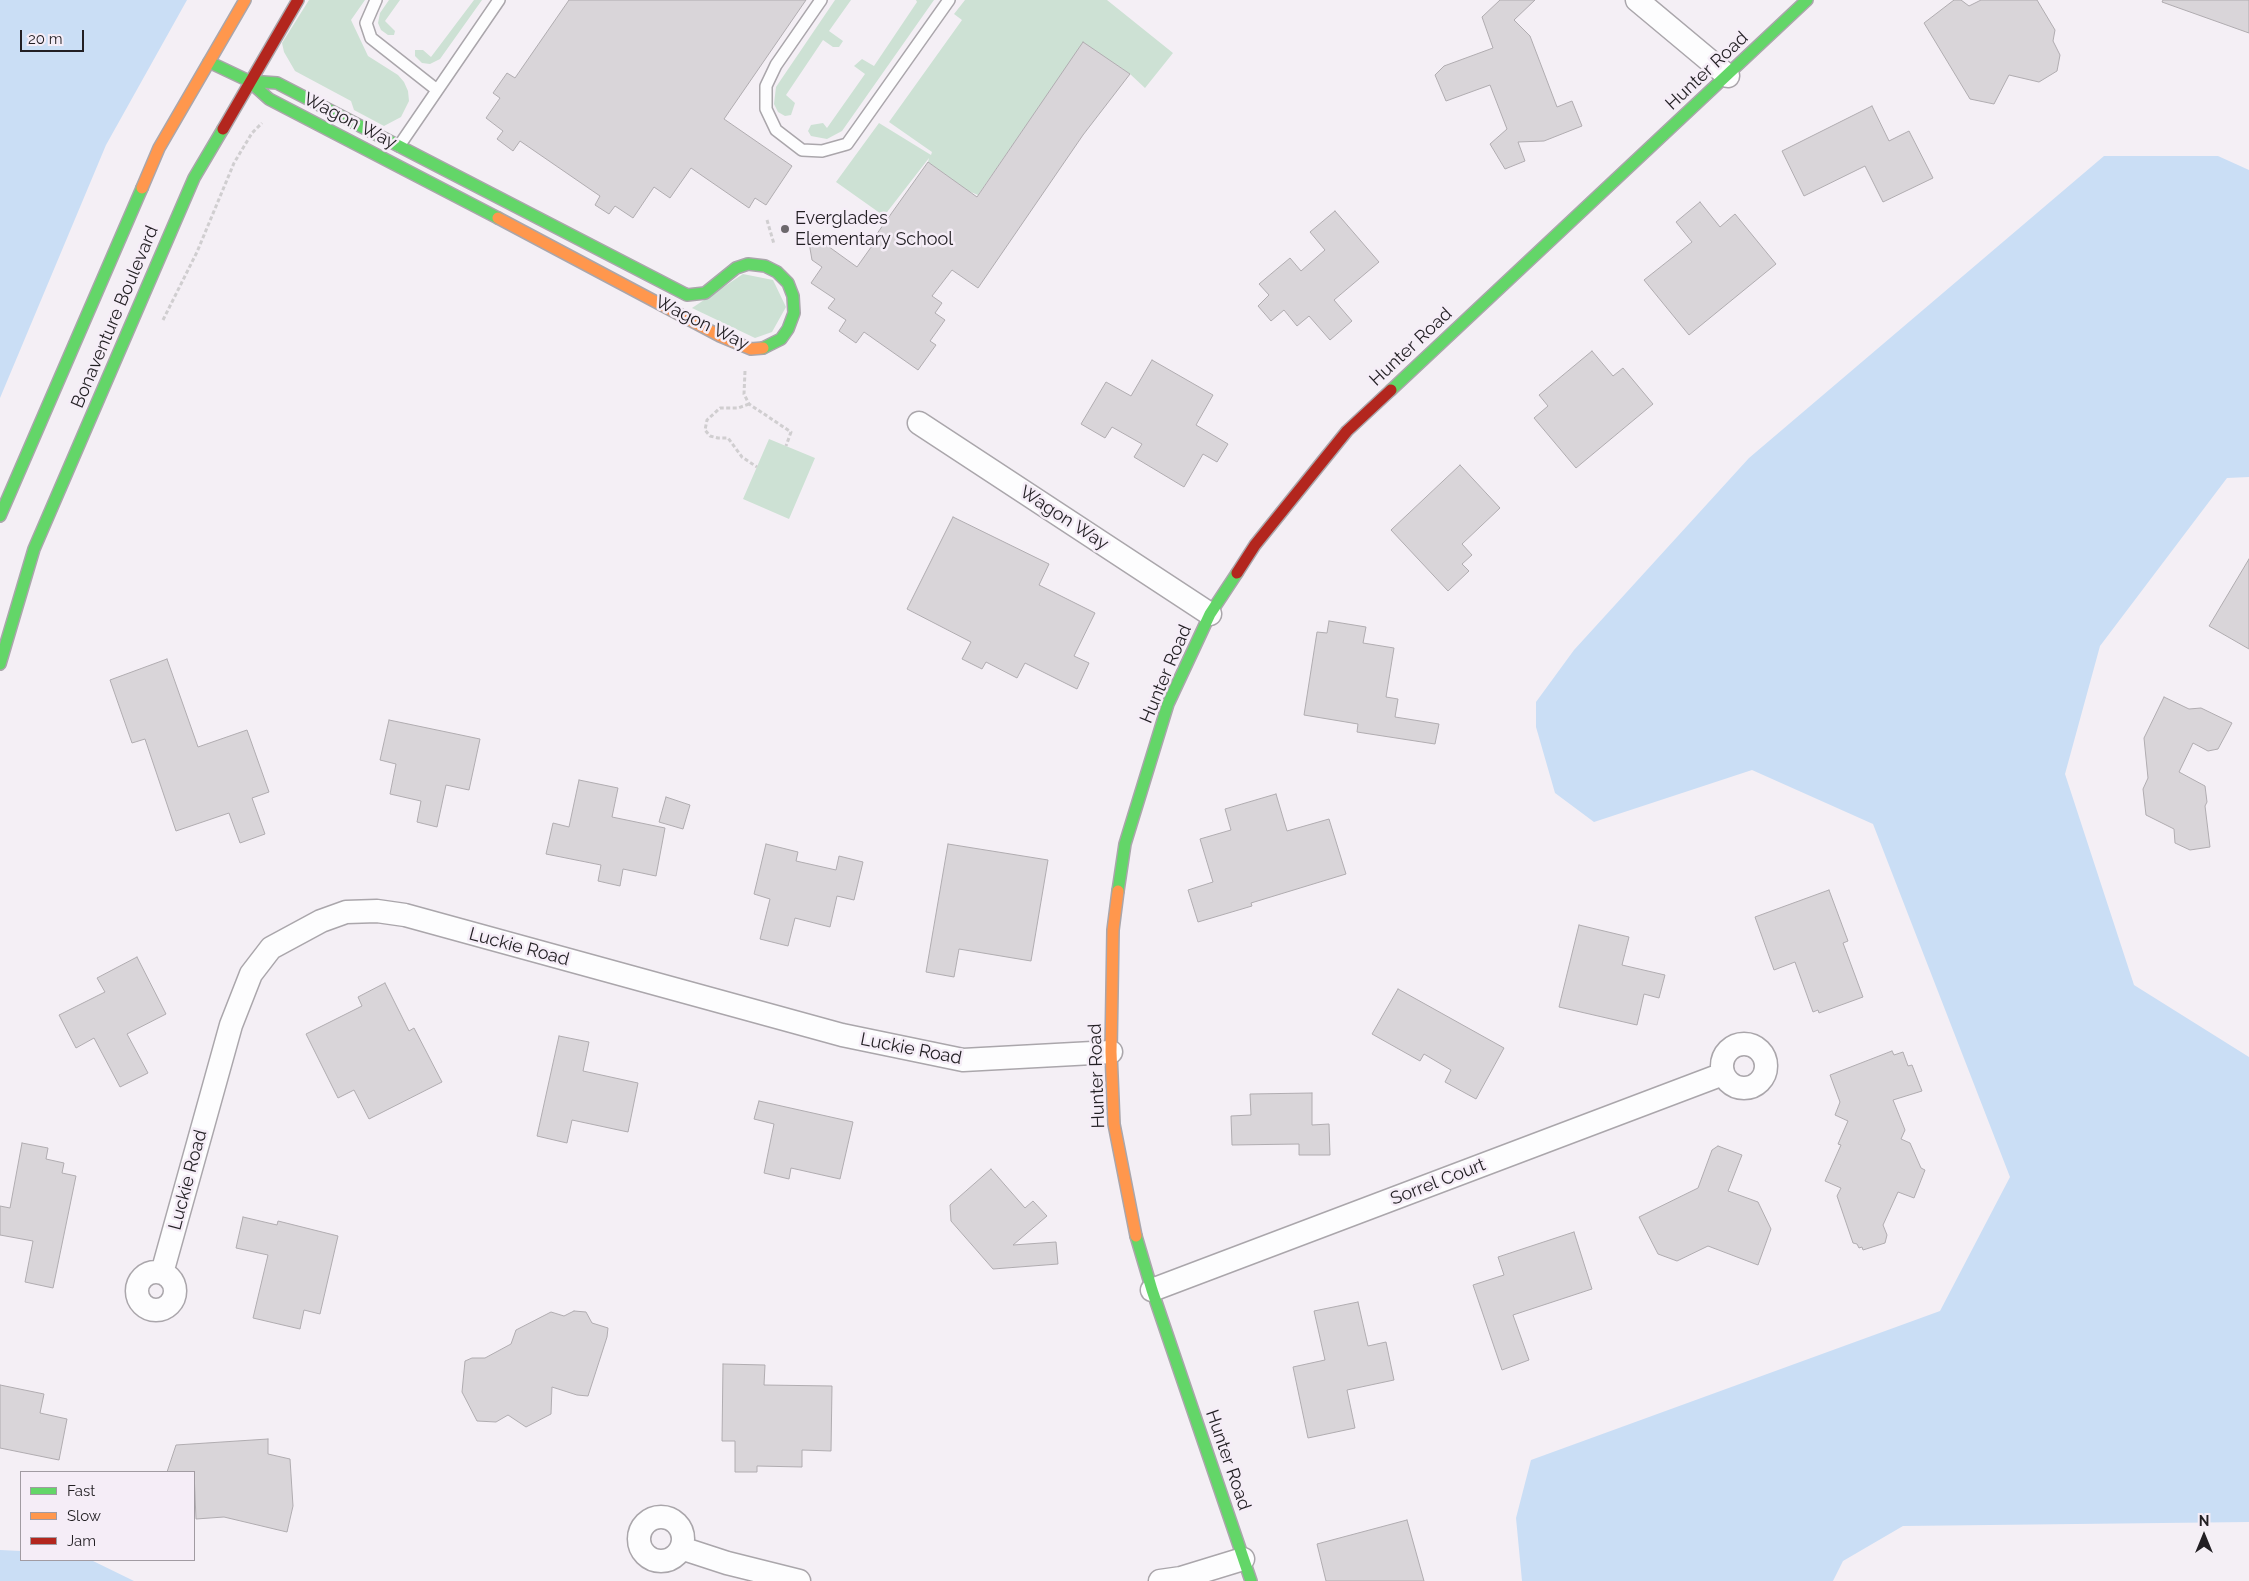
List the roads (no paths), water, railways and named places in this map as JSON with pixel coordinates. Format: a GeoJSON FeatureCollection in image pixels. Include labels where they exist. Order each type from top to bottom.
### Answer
{"type":"FeatureCollection","features":[{"type":"Feature","properties":{"kind":"street","name":"Bonaventure Boulevard"},"geometry":{"type":"LineString","coordinates":[[0,516],[159,148],[245,0]]}},
{"type":"Feature","properties":{"kind":"street","name":"Bonaventure Boulevard"},"geometry":{"type":"LineString","coordinates":[[0,664],[34,549],[194,178],[298,0]]}},
{"type":"Feature","properties":{"kind":"street"},"geometry":{"type":"LineString","coordinates":[[1637,0],[1728,76]]}},
{"type":"Feature","properties":{"kind":"street","name":"Hunter Road"},"geometry":{"type":"LineString","coordinates":[[1251,1581],[1152,1290],[1132,1221],[1116,1134],[1112,1052],[1113,930],[1126,844],[1168,704],[1210,614],[1255,545],[1347,431],[1807,0]]}},
{"type":"Feature","properties":{"kind":"street","name":"Wagon Way"},"geometry":{"type":"LineString","coordinates":[[209,62],[249,81],[269,99],[390,160],[720,336],[751,349],[768,348],[781,339],[788,328],[794,313],[793,296],[788,283],[777,272],[765,266],[748,264],[736,268],[704,293],[687,296],[277,83],[249,81]]}},
{"type":"Feature","properties":{"kind":"street","name":"Wagon Way"},"geometry":{"type":"LineString","coordinates":[[918,422],[1210,614]]}},
{"type":"Feature","properties":{"kind":"street","name":"Luckie Road"},"geometry":{"type":"LineString","coordinates":[[162,1274],[232,1024],[251,974],[271,948],[321,921],[346,912],[377,911],[405,915],[842,1036],[963,1060],[1112,1052]]}},
{"type":"Feature","properties":{"kind":"street","name":"Sorrel Court"},"geometry":{"type":"LineString","coordinates":[[1152,1290],[1723,1074]]}},
{"type":"Feature","properties":{"kind":"street"},"geometry":{"type":"LineString","coordinates":[[681,1548],[727,1563],[800,1581]]}},
{"type":"Feature","properties":{"kind":"street"},"geometry":{"type":"LineString","coordinates":[[1160,1581],[1181,1578],[1243,1559]]}},
{"type":"Feature","properties":{"kind":"lane"},"geometry":{"type":"LineString","coordinates":[[376,0],[366,23],[371,38],[397,61],[436,90]]}},
{"type":"Feature","properties":{"kind":"lane"},"geometry":{"type":"LineString","coordinates":[[399,146],[499,0]]}},
{"type":"Feature","properties":{"kind":"lane"},"geometry":{"type":"LineString","coordinates":[[821,0],[776,65],[766,86],[766,109],[776,130],[802,150],[822,151],[847,144],[949,0]]}},
{"type":"Feature","properties":{"kind":"water"},"geometry":{"type":"Polygon","coordinates":[[[0,0],[187,0],[106,145],[0,398],[0,0]]]}},
{"type":"Feature","properties":{"kind":"water"},"geometry":{"type":"Polygon","coordinates":[[[2104,156],[2218,156],[2249,170],[2249,477],[2227,478],[2100,646],[2065,774],[2134,985],[2249,1057],[2249,1522],[1903,1526],[1843,1561],[1833,1581],[1522,1581],[1516,1518],[1531,1460],[1940,1311],[2010,1177],[1873,824],[1752,770],[1594,822],[1555,793],[1536,727],[1536,702],[1574,650],[1749,458],[2104,156]]]}},
{"type":"Feature","properties":{"kind":"water"},"geometry":{"type":"Polygon","coordinates":[[[0,1550],[20,1551],[20,1561],[93,1561],[134,1581],[0,1581],[0,1550]]]}},
{"type":"Feature","properties":{"kind":"place","name":"Everglades Elementary School"},"geometry":{"type":"Point","coordinates":[785,229]}}]}
